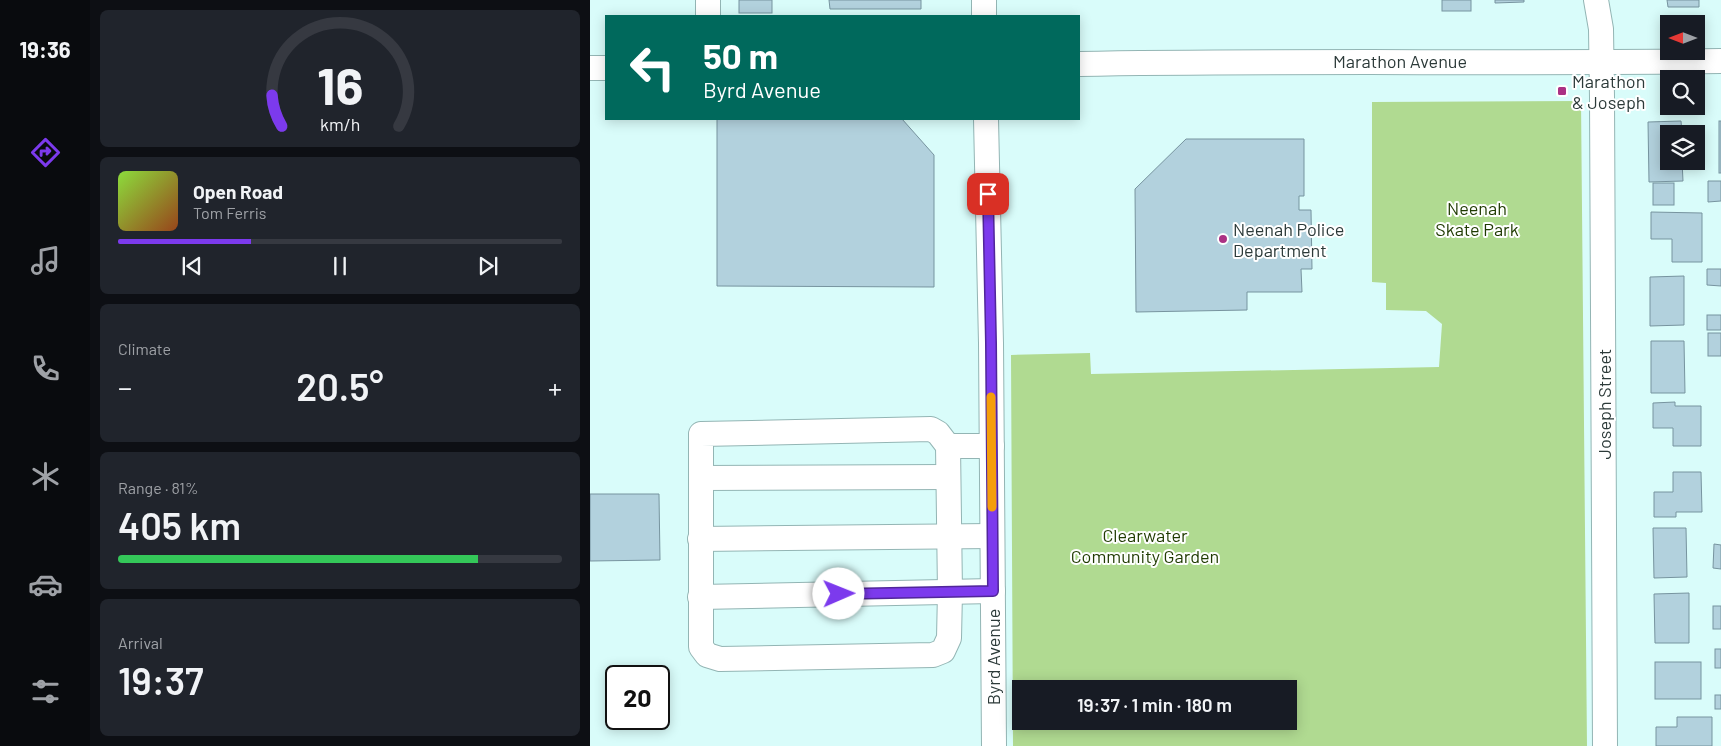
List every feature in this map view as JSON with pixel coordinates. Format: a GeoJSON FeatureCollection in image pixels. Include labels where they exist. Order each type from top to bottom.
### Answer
{"type":"FeatureCollection","features":[{"type":"Feature","properties":{"kind":"street"},"geometry":{"type":"LineString","coordinates":[[708,0],[708,15]]}},
{"type":"Feature","properties":{"kind":"street"},"geometry":{"type":"LineString","coordinates":[[984,0],[984,15]]}},
{"type":"Feature","properties":{"kind":"street","name":"Joseph Street"},"geometry":{"type":"LineString","coordinates":[[1596,0],[1601,28],[1602,63],[1605,746]]}},
{"type":"Feature","properties":{"kind":"street","name":"Marathon Avenue"},"geometry":{"type":"LineString","coordinates":[[1080,64],[1290,61],[1602,63],[1721,61]]}},
{"type":"Feature","properties":{"kind":"street"},"geometry":{"type":"LineString","coordinates":[[590,68],[605,68]]}},
{"type":"Feature","properties":{"kind":"street","name":"Byrd Avenue"},"geometry":{"type":"LineString","coordinates":[[986,120],[992,446],[994,746]]}},
{"type":"Feature","properties":{"kind":"street"},"geometry":{"type":"LineString","coordinates":[[931,429],[938,433],[948,446],[948,477],[949,638],[943,651],[933,655],[720,659],[707,655],[701,647],[700,434],[931,429]]}},
{"type":"Feature","properties":{"kind":"street"},"geometry":{"type":"LineString","coordinates":[[948,446],[992,446]]}},
{"type":"Feature","properties":{"kind":"street"},"geometry":{"type":"LineString","coordinates":[[700,478],[948,477]]}},
{"type":"Feature","properties":{"kind":"street"},"geometry":{"type":"LineString","coordinates":[[700,539],[992,536]]}},
{"type":"Feature","properties":{"kind":"street"},"geometry":{"type":"LineString","coordinates":[[700,597],[993,591]]}},
{"type":"Feature","properties":{"kind":"green space"},"geometry":{"type":"Polygon","coordinates":[[[1581,101],[1587,746],[1013,746],[1013,730],[1297,730],[1297,680],[1013,680],[1011,355],[1090,353],[1091,374],[1439,367],[1442,324],[1426,311],[1386,310],[1386,283],[1372,282],[1372,102],[1581,101]]]}},
{"type":"Feature","properties":{"kind":"building"},"geometry":{"type":"Polygon","coordinates":[[[739,0],[772,0],[772,13],[739,13],[739,0]]]}},
{"type":"Feature","properties":{"kind":"building"},"geometry":{"type":"Polygon","coordinates":[[[829,0],[921,0],[921,9],[830,9],[829,0]]]}},
{"type":"Feature","properties":{"kind":"building"},"geometry":{"type":"Polygon","coordinates":[[[1442,0],[1471,0],[1471,11],[1442,11],[1442,0]]]}},
{"type":"Feature","properties":{"kind":"building"},"geometry":{"type":"Polygon","coordinates":[[[1495,0],[1524,0],[1524,2],[1495,3],[1495,0]]]}},
{"type":"Feature","properties":{"kind":"building"},"geometry":{"type":"Polygon","coordinates":[[[1667,0],[1699,0],[1699,7],[1668,7],[1667,0]]]}},
{"type":"Feature","properties":{"kind":"building"},"geometry":{"type":"Polygon","coordinates":[[[717,120],[903,120],[934,155],[934,287],[717,286],[717,120]]]}},
{"type":"Feature","properties":{"kind":"building"},"geometry":{"type":"Polygon","coordinates":[[[1681,121],[1681,125],[1660,125],[1660,170],[1682,170],[1683,181],[1649,182],[1648,122],[1681,121]]]}},
{"type":"Feature","properties":{"kind":"building"},"geometry":{"type":"Polygon","coordinates":[[[1719,121],[1721,121],[1721,173],[1719,173],[1719,121]]]}},
{"type":"Feature","properties":{"kind":"building","name":"Neenah Police Department"},"geometry":{"type":"Polygon","coordinates":[[[1186,139],[1304,139],[1304,196],[1299,196],[1299,210],[1311,210],[1312,269],[1301,269],[1302,292],[1247,292],[1247,310],[1136,312],[1135,189],[1186,139]]]}},
{"type":"Feature","properties":{"kind":"building"},"geometry":{"type":"Polygon","coordinates":[[[1708,181],[1721,181],[1721,201],[1708,202],[1708,181]]]}},
{"type":"Feature","properties":{"kind":"building"},"geometry":{"type":"Polygon","coordinates":[[[1653,183],[1674,183],[1674,205],[1653,205],[1653,183]]]}},
{"type":"Feature","properties":{"kind":"building"},"geometry":{"type":"Polygon","coordinates":[[[1651,212],[1702,213],[1702,262],[1672,262],[1672,239],[1651,239],[1651,212]]]}},
{"type":"Feature","properties":{"kind":"building"},"geometry":{"type":"Polygon","coordinates":[[[1707,269],[1721,269],[1721,286],[1707,285],[1707,269]]]}},
{"type":"Feature","properties":{"kind":"building"},"geometry":{"type":"Polygon","coordinates":[[[1684,276],[1684,325],[1650,326],[1650,277],[1684,276]]]}},
{"type":"Feature","properties":{"kind":"building"},"geometry":{"type":"Polygon","coordinates":[[[1707,315],[1721,315],[1721,330],[1707,330],[1707,315]]]}},
{"type":"Feature","properties":{"kind":"building"},"geometry":{"type":"Polygon","coordinates":[[[1708,333],[1721,333],[1721,356],[1708,356],[1708,333]]]}},
{"type":"Feature","properties":{"kind":"building"},"geometry":{"type":"Polygon","coordinates":[[[1651,341],[1684,341],[1685,393],[1651,393],[1651,341]]]}},
{"type":"Feature","properties":{"kind":"building"},"geometry":{"type":"Polygon","coordinates":[[[1675,402],[1675,406],[1701,406],[1701,446],[1673,446],[1673,428],[1653,428],[1653,403],[1675,402]]]}},
{"type":"Feature","properties":{"kind":"building"},"geometry":{"type":"Polygon","coordinates":[[[1673,472],[1701,472],[1702,512],[1676,512],[1676,517],[1654,517],[1654,492],[1673,492],[1673,472]]]}},
{"type":"Feature","properties":{"kind":"building"},"geometry":{"type":"Polygon","coordinates":[[[590,494],[659,494],[660,560],[590,561],[590,494]]]}},
{"type":"Feature","properties":{"kind":"building"},"geometry":{"type":"Polygon","coordinates":[[[1653,528],[1686,528],[1687,577],[1654,578],[1653,528]]]}},
{"type":"Feature","properties":{"kind":"building"},"geometry":{"type":"Polygon","coordinates":[[[1714,544],[1721,545],[1721,569],[1713,568],[1714,544]]]}},
{"type":"Feature","properties":{"kind":"building"},"geometry":{"type":"Polygon","coordinates":[[[1689,593],[1689,643],[1655,643],[1654,594],[1689,593]]]}},
{"type":"Feature","properties":{"kind":"building"},"geometry":{"type":"Polygon","coordinates":[[[1713,606],[1721,606],[1721,629],[1713,629],[1713,606]]]}},
{"type":"Feature","properties":{"kind":"building"},"geometry":{"type":"Polygon","coordinates":[[[1715,649],[1721,649],[1721,668],[1715,668],[1715,649]]]}},
{"type":"Feature","properties":{"kind":"building"},"geometry":{"type":"Polygon","coordinates":[[[1655,662],[1701,662],[1701,699],[1655,699],[1655,662]]]}},
{"type":"Feature","properties":{"kind":"building"},"geometry":{"type":"Polygon","coordinates":[[[1715,695],[1721,695],[1721,709],[1715,709],[1715,695]]]}},
{"type":"Feature","properties":{"kind":"building"},"geometry":{"type":"Polygon","coordinates":[[[1677,717],[1712,717],[1712,746],[1656,746],[1656,727],[1677,727],[1677,717]]]}},
{"type":"Feature","properties":{"kind":"slow traffic"},"geometry":{"type":"LineString","coordinates":[[991,397],[992,507]]}},
{"type":"Feature","properties":{"kind":"place","name":"Marathon & Joseph"},"geometry":{"type":"Point","coordinates":[1562,91]}},
{"type":"Feature","properties":{"kind":"place","name":"Neenah Police Department"},"geometry":{"type":"Point","coordinates":[1223,239]}},
{"type":"Feature","properties":{"kind":"route"},"geometry":{"type":"LineString","coordinates":[[839,594],[993,591],[988,194]]}},
{"type":"Feature","properties":{"kind":"park label","name":"Neenah Skate Park"},"geometry":{"type":"Point","coordinates":[1477,218]}},
{"type":"Feature","properties":{"kind":"park label","name":"Clearwater Community Garden"},"geometry":{"type":"Point","coordinates":[1145,545]}}]}
